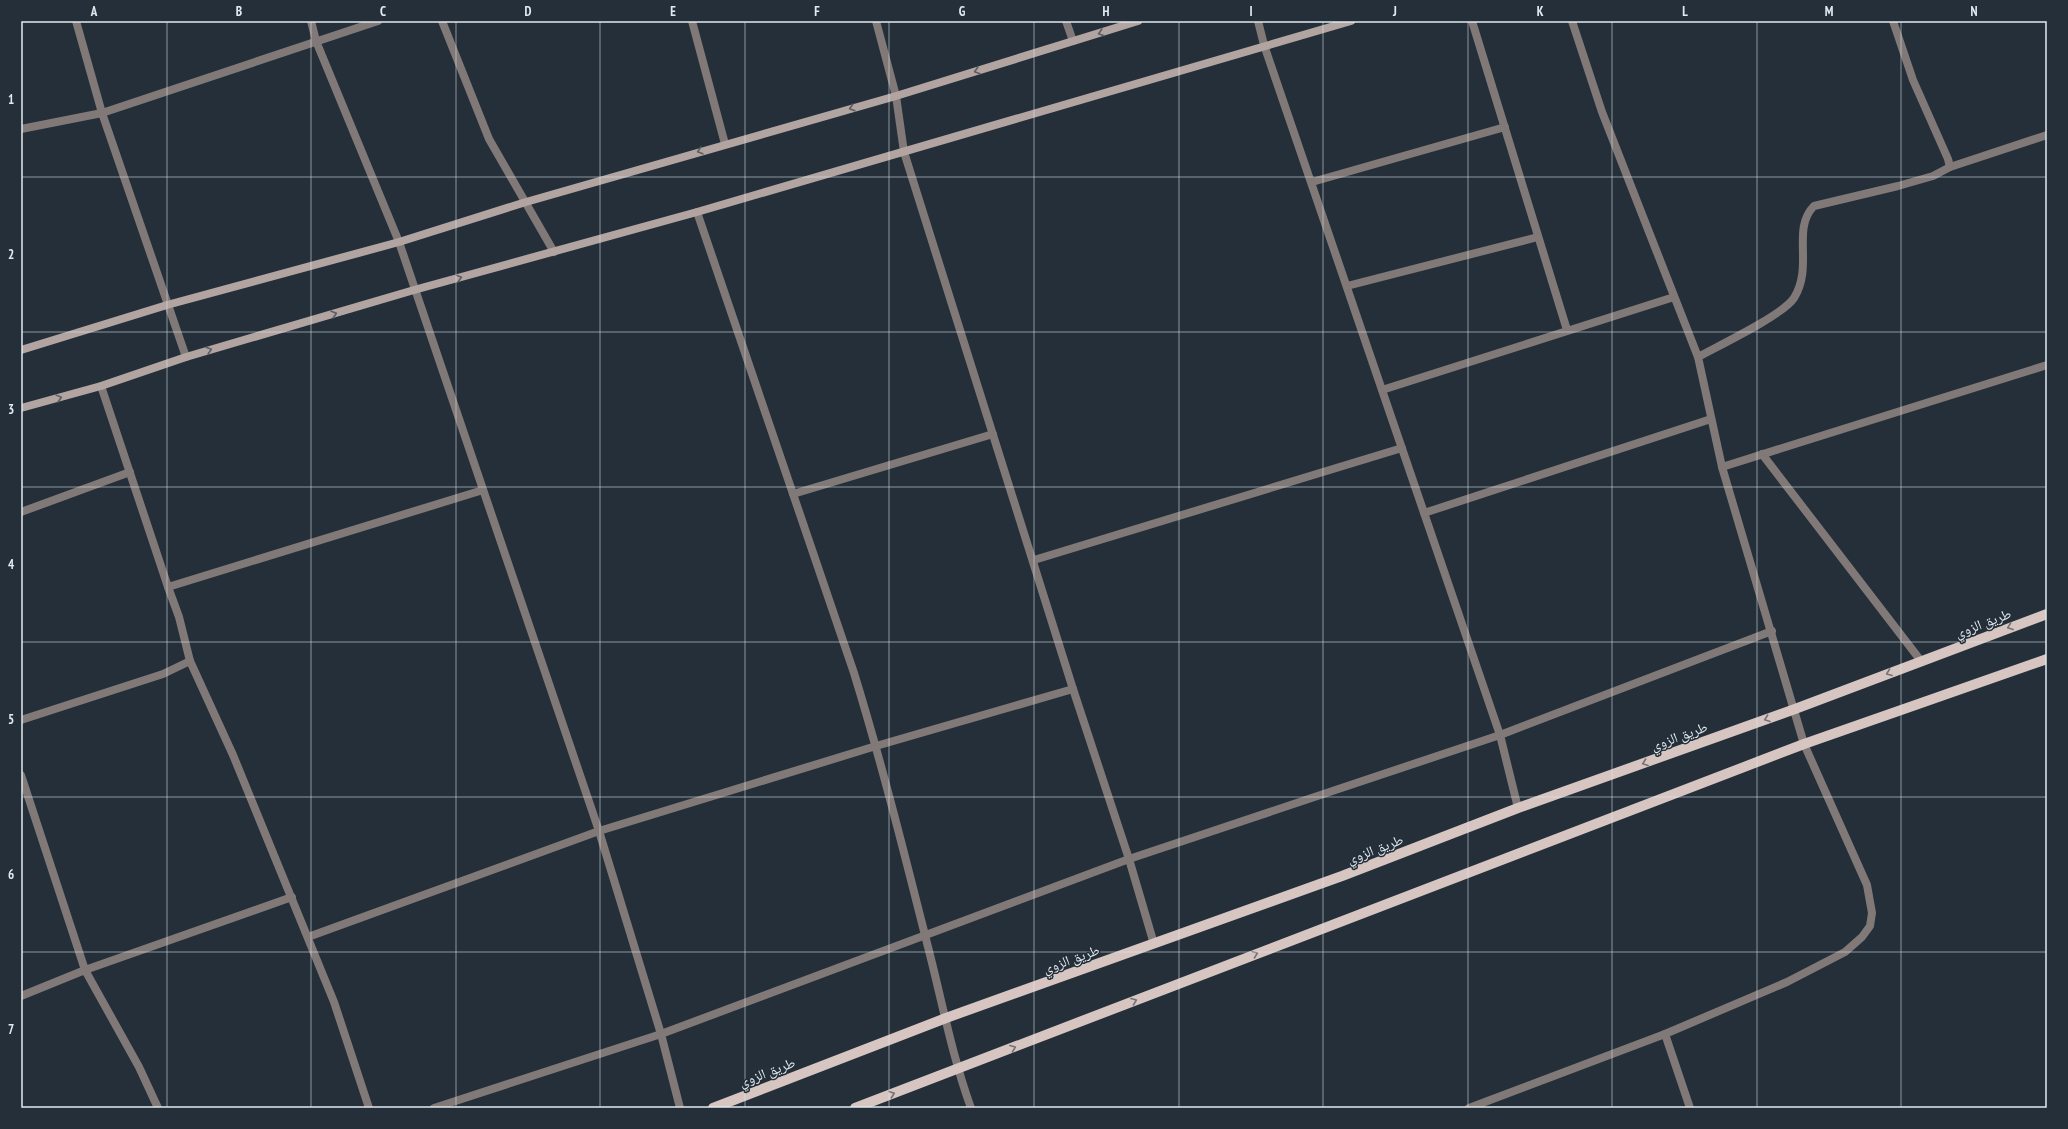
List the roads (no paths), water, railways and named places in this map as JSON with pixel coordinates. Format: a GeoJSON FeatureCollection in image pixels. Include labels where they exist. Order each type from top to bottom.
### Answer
{"type":"FeatureCollection","features":[{"type":"Feature","properties":{"kind":"main road","name":"طريق الزوي"},"geometry":{"type":"LineString","coordinates":[[713,1108],[946,1018],[1342,876],[1518,808],[1795,709],[2047,614]]}},
{"type":"Feature","properties":{"kind":"main road"},"geometry":{"type":"LineString","coordinates":[[855,1108],[1804,744],[2047,659]]}},
{"type":"Feature","properties":{"kind":"street"},"geometry":{"type":"LineString","coordinates":[[76,21],[102,112],[186,357]]}},
{"type":"Feature","properties":{"kind":"street"},"geometry":{"type":"LineString","coordinates":[[311,21],[316,41],[399,242],[414,290],[599,831],[661,1034],[680,1108]]}},
{"type":"Feature","properties":{"kind":"street"},"geometry":{"type":"LineString","coordinates":[[21,129],[102,112],[378,21]]}},
{"type":"Feature","properties":{"kind":"street"},"geometry":{"type":"LineString","coordinates":[[442,21],[489,139],[554,252]]}},
{"type":"Feature","properties":{"kind":"street"},"geometry":{"type":"LineString","coordinates":[[692,21],[725,144]]}},
{"type":"Feature","properties":{"kind":"street"},"geometry":{"type":"LineString","coordinates":[[876,21],[896,96],[904,152],[1034,560],[1073,689],[1129,859],[1154,944]]}},
{"type":"Feature","properties":{"kind":"street"},"geometry":{"type":"LineString","coordinates":[[1066,21],[1073,41]]}},
{"type":"Feature","properties":{"kind":"street"},"geometry":{"type":"LineString","coordinates":[[21,350],[167,304],[399,242],[526,202],[896,96],[1138,21]]}},
{"type":"Feature","properties":{"kind":"street"},"geometry":{"type":"LineString","coordinates":[[1258,21],[1264,45],[1500,735],[1518,808]]}},
{"type":"Feature","properties":{"kind":"street"},"geometry":{"type":"LineString","coordinates":[[21,408],[101,386],[186,357],[414,290],[697,212],[1264,45],[1351,21]]}},
{"type":"Feature","properties":{"kind":"street"},"geometry":{"type":"LineString","coordinates":[[1472,21],[1567,330]]}},
{"type":"Feature","properties":{"kind":"street"},"geometry":{"type":"LineString","coordinates":[[1469,1108],[1665,1034],[1787,982],[1845,952],[1862,937],[1870,926],[1872,913],[1867,885],[1804,744],[1772,631],[1722,467],[1698,357],[1602,112],[1572,21]]}},
{"type":"Feature","properties":{"kind":"street"},"geometry":{"type":"LineString","coordinates":[[1893,21],[1913,80],[1948,159],[1950,167]]}},
{"type":"Feature","properties":{"kind":"street"},"geometry":{"type":"LineString","coordinates":[[1312,182],[1504,127]]}},
{"type":"Feature","properties":{"kind":"street"},"geometry":{"type":"LineString","coordinates":[[1698,357],[1767,319],[1793,300],[1803,275],[1804,221],[1808,212],[1814,206],[1933,176],[1950,167],[2047,135]]}},
{"type":"Feature","properties":{"kind":"street"},"geometry":{"type":"LineString","coordinates":[[697,212],[854,673],[876,746],[926,936],[957,1070],[971,1108]]}},
{"type":"Feature","properties":{"kind":"street"},"geometry":{"type":"LineString","coordinates":[[1347,286],[1538,237]]}},
{"type":"Feature","properties":{"kind":"street"},"geometry":{"type":"LineString","coordinates":[[1382,390],[1674,297]]}},
{"type":"Feature","properties":{"kind":"street"},"geometry":{"type":"LineString","coordinates":[[1722,467],[2047,365]]}},
{"type":"Feature","properties":{"kind":"street"},"geometry":{"type":"LineString","coordinates":[[101,386],[179,617],[190,661],[233,755],[308,937],[334,1002],[369,1108]]}},
{"type":"Feature","properties":{"kind":"street"},"geometry":{"type":"LineString","coordinates":[[1424,513],[1711,419]]}},
{"type":"Feature","properties":{"kind":"street"},"geometry":{"type":"LineString","coordinates":[[793,494],[993,434]]}},
{"type":"Feature","properties":{"kind":"street"},"geometry":{"type":"LineString","coordinates":[[1034,560],[1402,448]]}},
{"type":"Feature","properties":{"kind":"street"},"geometry":{"type":"LineString","coordinates":[[1762,454],[1921,661]]}},
{"type":"Feature","properties":{"kind":"street"},"geometry":{"type":"LineString","coordinates":[[21,512],[130,472]]}},
{"type":"Feature","properties":{"kind":"street"},"geometry":{"type":"LineString","coordinates":[[168,587],[483,490]]}},
{"type":"Feature","properties":{"kind":"street"},"geometry":{"type":"LineString","coordinates":[[434,1108],[661,1034],[1129,859],[1500,735],[1772,631]]}},
{"type":"Feature","properties":{"kind":"street"},"geometry":{"type":"LineString","coordinates":[[21,720],[163,674],[190,661]]}},
{"type":"Feature","properties":{"kind":"street"},"geometry":{"type":"LineString","coordinates":[[308,937],[599,831],[876,746],[1073,689]]}},
{"type":"Feature","properties":{"kind":"street"},"geometry":{"type":"LineString","coordinates":[[21,775],[85,970],[139,1067],[158,1108]]}},
{"type":"Feature","properties":{"kind":"street"},"geometry":{"type":"LineString","coordinates":[[21,996],[85,970],[292,898]]}},
{"type":"Feature","properties":{"kind":"street"},"geometry":{"type":"LineString","coordinates":[[1665,1034],[1690,1108]]}}]}
